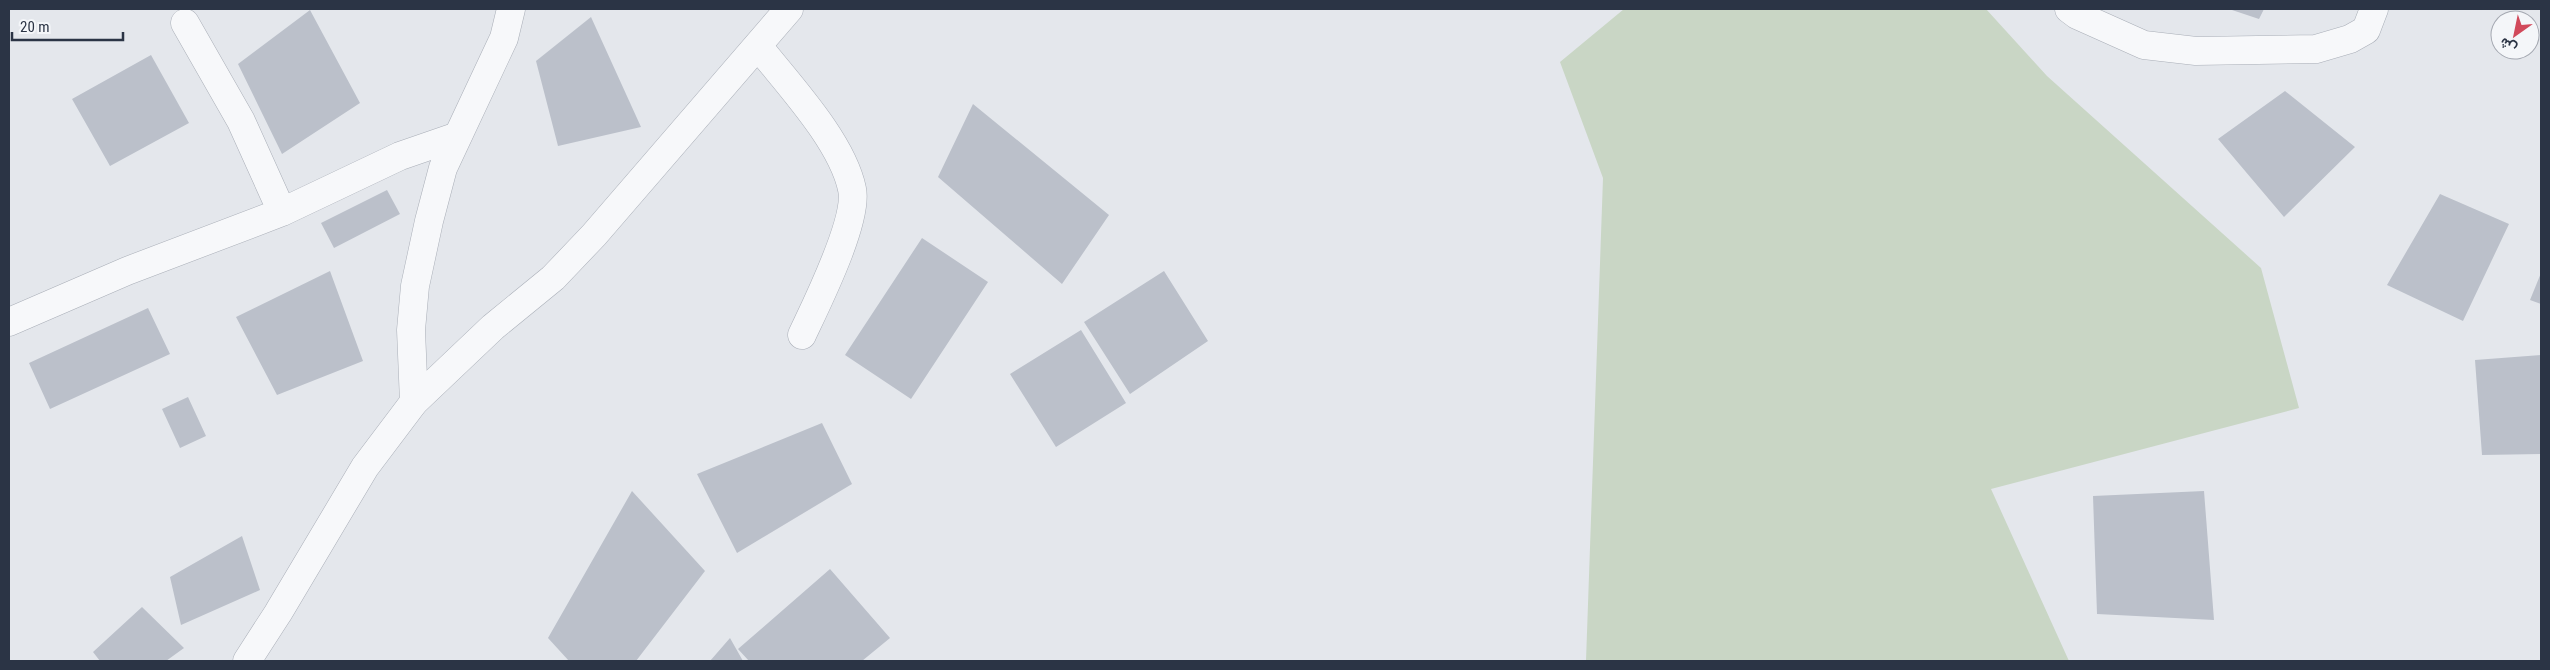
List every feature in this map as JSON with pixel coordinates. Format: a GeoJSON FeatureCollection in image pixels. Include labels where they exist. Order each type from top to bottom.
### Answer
{"type":"FeatureCollection","features":[{"type":"Feature","properties":{"kind":"street"},"geometry":{"type":"LineString","coordinates":[[414,402],[411,330],[415,286],[443,168],[455,137],[504,38],[511,9]]}},
{"type":"Feature","properties":{"kind":"street"},"geometry":{"type":"LineString","coordinates":[[247,661],[278,613],[365,467],[414,402],[450,365],[560,271],[632,192],[789,9]]}},
{"type":"Feature","properties":{"kind":"street"},"geometry":{"type":"LineString","coordinates":[[2069,9],[2077,15],[2144,45],[2196,51],[2316,49],[2350,40],[2366,30],[2374,9]]}},
{"type":"Feature","properties":{"kind":"street"},"geometry":{"type":"LineString","coordinates":[[185,23],[241,121],[282,212]]}},
{"type":"Feature","properties":{"kind":"street"},"geometry":{"type":"LineString","coordinates":[[758,46],[816,118],[840,157],[853,190],[849,225],[820,297],[802,335]]}},
{"type":"Feature","properties":{"kind":"street"},"geometry":{"type":"LineString","coordinates":[[9,322],[127,271],[282,212],[400,156],[455,137]]}},
{"type":"Feature","properties":{"kind":"green space"},"geometry":{"type":"Polygon","coordinates":[[[1624,9],[1986,9],[2047,76],[2261,268],[2299,408],[1991,489],[2069,661],[1586,661],[1603,178],[1560,62],[1624,9]]]}},
{"type":"Feature","properties":{"kind":"building"},"geometry":{"type":"Polygon","coordinates":[[[2229,9],[2264,9],[2259,19],[2229,9]]]}},
{"type":"Feature","properties":{"kind":"building"},"geometry":{"type":"Polygon","coordinates":[[[310,10],[360,103],[282,154],[238,64],[310,10]]]}},
{"type":"Feature","properties":{"kind":"building"},"geometry":{"type":"Polygon","coordinates":[[[591,17],[641,127],[558,146],[536,61],[591,17]]]}},
{"type":"Feature","properties":{"kind":"building"},"geometry":{"type":"Polygon","coordinates":[[[151,55],[189,123],[110,166],[72,99],[151,55]]]}},
{"type":"Feature","properties":{"kind":"building"},"geometry":{"type":"Polygon","coordinates":[[[2285,91],[2355,147],[2284,217],[2218,139],[2285,91]]]}},
{"type":"Feature","properties":{"kind":"building"},"geometry":{"type":"Polygon","coordinates":[[[973,104],[1109,215],[1062,284],[938,177],[973,104]]]}},
{"type":"Feature","properties":{"kind":"building"},"geometry":{"type":"Polygon","coordinates":[[[387,190],[400,214],[334,248],[321,223],[387,190]]]}},
{"type":"Feature","properties":{"kind":"building"},"geometry":{"type":"Polygon","coordinates":[[[2440,194],[2509,224],[2463,321],[2387,285],[2440,194]]]}},
{"type":"Feature","properties":{"kind":"building"},"geometry":{"type":"Polygon","coordinates":[[[922,238],[988,282],[911,399],[845,355],[922,238]]]}},
{"type":"Feature","properties":{"kind":"building"},"geometry":{"type":"Polygon","coordinates":[[[330,271],[363,361],[277,395],[236,317],[330,271]]]}},
{"type":"Feature","properties":{"kind":"building"},"geometry":{"type":"Polygon","coordinates":[[[1164,271],[1208,341],[1130,394],[1084,322],[1164,271]]]}},
{"type":"Feature","properties":{"kind":"building"},"geometry":{"type":"Polygon","coordinates":[[[2541,273],[2541,304],[2530,300],[2541,273]]]}},
{"type":"Feature","properties":{"kind":"building"},"geometry":{"type":"Polygon","coordinates":[[[148,308],[170,354],[50,409],[29,363],[148,308]]]}},
{"type":"Feature","properties":{"kind":"building"},"geometry":{"type":"Polygon","coordinates":[[[1081,330],[1126,403],[1056,447],[1010,374],[1081,330]]]}},
{"type":"Feature","properties":{"kind":"building"},"geometry":{"type":"Polygon","coordinates":[[[2541,355],[2541,454],[2482,455],[2475,360],[2541,355]]]}},
{"type":"Feature","properties":{"kind":"building"},"geometry":{"type":"Polygon","coordinates":[[[188,397],[206,436],[180,448],[162,409],[188,397]]]}},
{"type":"Feature","properties":{"kind":"building"},"geometry":{"type":"Polygon","coordinates":[[[822,423],[852,484],[737,553],[697,474],[822,423]]]}},
{"type":"Feature","properties":{"kind":"building"},"geometry":{"type":"Polygon","coordinates":[[[632,491],[705,571],[636,661],[569,661],[548,638],[632,491]]]}},
{"type":"Feature","properties":{"kind":"building"},"geometry":{"type":"Polygon","coordinates":[[[2204,491],[2214,620],[2097,614],[2093,496],[2204,491]]]}},
{"type":"Feature","properties":{"kind":"building"},"geometry":{"type":"Polygon","coordinates":[[[242,536],[260,590],[181,625],[170,577],[242,536]]]}},
{"type":"Feature","properties":{"kind":"building"},"geometry":{"type":"Polygon","coordinates":[[[830,569],[890,638],[862,661],[749,661],[738,649],[830,569]]]}},
{"type":"Feature","properties":{"kind":"building"},"geometry":{"type":"Polygon","coordinates":[[[142,607],[184,648],[166,661],[100,661],[93,652],[142,607]]]}},
{"type":"Feature","properties":{"kind":"building"},"geometry":{"type":"Polygon","coordinates":[[[730,638],[743,661],[710,661],[730,638]]]}}]}
